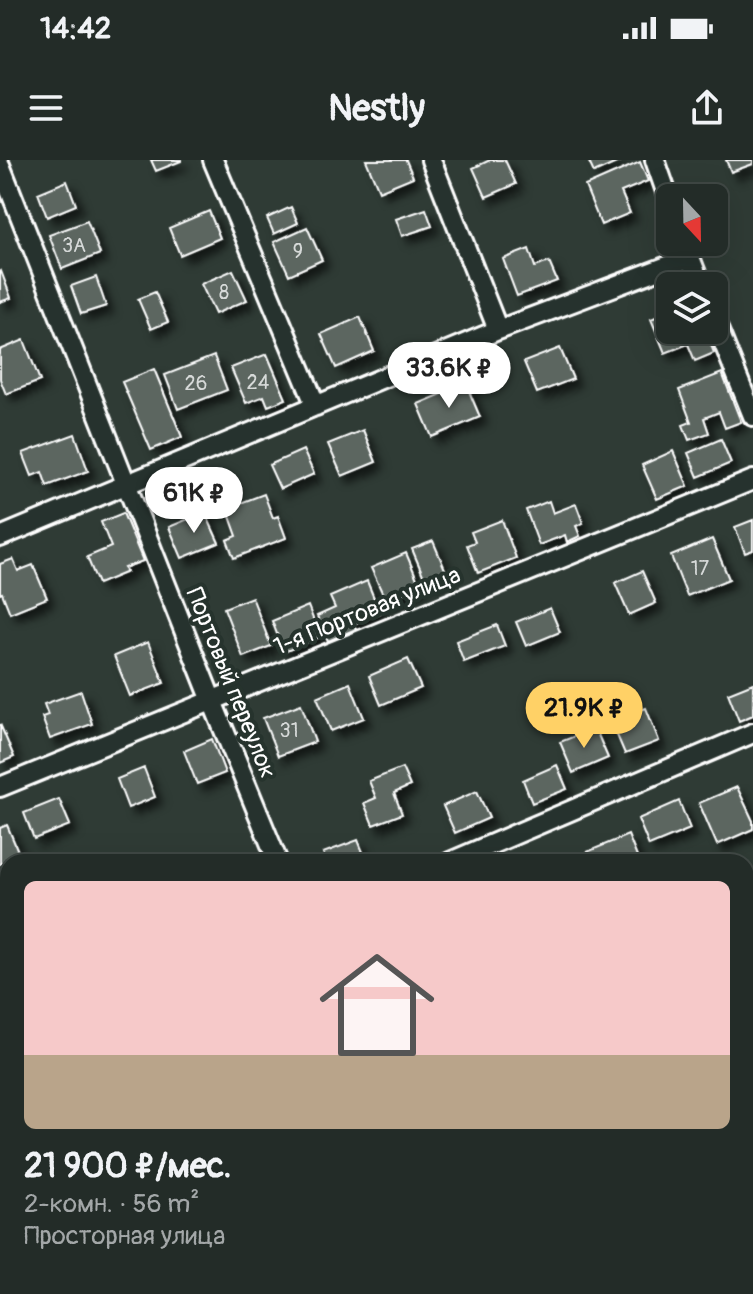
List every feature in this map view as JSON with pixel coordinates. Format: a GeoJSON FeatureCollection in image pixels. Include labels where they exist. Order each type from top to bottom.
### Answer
{"type":"FeatureCollection","features":[{"type":"Feature","properties":{"kind":"street"},"geometry":{"type":"LineString","coordinates":[[213,160],[316,406]]}},
{"type":"Feature","properties":{"kind":"street"},"geometry":{"type":"LineString","coordinates":[[431,160],[498,330]]}},
{"type":"Feature","properties":{"kind":"street"},"geometry":{"type":"LineString","coordinates":[[655,160],[663,184]]}},
{"type":"Feature","properties":{"kind":"street","name":"Портовый переулок"},"geometry":{"type":"LineString","coordinates":[[0,165],[275,854]]}},
{"type":"Feature","properties":{"kind":"street"},"geometry":{"type":"LineString","coordinates":[[0,537],[673,256]]}},
{"type":"Feature","properties":{"kind":"street"},"geometry":{"type":"LineString","coordinates":[[724,344],[752,412]]}},
{"type":"Feature","properties":{"kind":"street","name":"1-я Портовая улица"},"geometry":{"type":"LineString","coordinates":[[0,787],[753,480]]}},
{"type":"Feature","properties":{"kind":"street"},"geometry":{"type":"LineString","coordinates":[[469,854],[753,733]]}},
{"type":"Feature","properties":{"kind":"building"},"geometry":{"type":"Polygon","coordinates":[[[151,160],[181,160],[181,161],[156,171],[151,160]]]}},
{"type":"Feature","properties":{"kind":"building"},"geometry":{"type":"Polygon","coordinates":[[[366,160],[406,160],[413,177],[379,191],[366,160]]]}},
{"type":"Feature","properties":{"kind":"building"},"geometry":{"type":"Polygon","coordinates":[[[490,160],[505,160],[516,184],[486,197],[473,168],[490,160]]]}},
{"type":"Feature","properties":{"kind":"building"},"geometry":{"type":"Polygon","coordinates":[[[588,160],[623,160],[594,173],[588,160]]]}},
{"type":"Feature","properties":{"kind":"building"},"geometry":{"type":"Polygon","coordinates":[[[726,160],[753,160],[753,164],[731,172],[726,160]]]}},
{"type":"Feature","properties":{"kind":"building"},"geometry":{"type":"Polygon","coordinates":[[[640,162],[648,181],[621,192],[630,213],[601,225],[585,186],[640,162]]]}},
{"type":"Feature","properties":{"kind":"building"},"geometry":{"type":"Polygon","coordinates":[[[67,181],[76,205],[47,217],[38,193],[67,181]]]}},
{"type":"Feature","properties":{"kind":"building"},"geometry":{"type":"Polygon","coordinates":[[[291,207],[298,223],[274,234],[267,218],[291,207]]]}},
{"type":"Feature","properties":{"kind":"building"},"geometry":{"type":"Polygon","coordinates":[[[426,209],[432,226],[402,236],[396,219],[426,209]]]}},
{"type":"Feature","properties":{"kind":"building"},"geometry":{"type":"Polygon","coordinates":[[[209,211],[220,238],[180,255],[169,228],[209,211]]]}},
{"type":"Feature","properties":{"kind":"building"},"geometry":{"type":"Polygon","coordinates":[[[87,221],[100,254],[62,269],[49,235],[87,221]]]}},
{"type":"Feature","properties":{"kind":"building"},"geometry":{"type":"Polygon","coordinates":[[[307,227],[322,260],[289,275],[274,242],[307,227]]]}},
{"type":"Feature","properties":{"kind":"building"},"geometry":{"type":"Polygon","coordinates":[[[529,249],[535,267],[549,262],[557,281],[517,296],[503,259],[529,249]]]}},
{"type":"Feature","properties":{"kind":"building"},"geometry":{"type":"Polygon","coordinates":[[[233,270],[247,300],[215,314],[201,284],[233,270]]]}},
{"type":"Feature","properties":{"kind":"building"},"geometry":{"type":"Polygon","coordinates":[[[0,272],[11,298],[0,302],[0,272]]]}},
{"type":"Feature","properties":{"kind":"building"},"geometry":{"type":"Polygon","coordinates":[[[96,277],[106,306],[81,314],[71,286],[96,277]]]}},
{"type":"Feature","properties":{"kind":"building"},"geometry":{"type":"Polygon","coordinates":[[[155,292],[168,322],[151,329],[138,299],[155,292]]]}},
{"type":"Feature","properties":{"kind":"building"},"geometry":{"type":"Polygon","coordinates":[[[360,317],[374,351],[336,368],[321,334],[360,317]]]}},
{"type":"Feature","properties":{"kind":"building"},"geometry":{"type":"Polygon","coordinates":[[[24,340],[40,381],[6,394],[0,379],[0,350],[24,340]]]}},
{"type":"Feature","properties":{"kind":"building"},"geometry":{"type":"Polygon","coordinates":[[[661,344],[688,344],[665,353],[661,344]]]}},
{"type":"Feature","properties":{"kind":"building"},"geometry":{"type":"Polygon","coordinates":[[[688,344],[710,344],[714,353],[695,361],[688,344]]]}},
{"type":"Feature","properties":{"kind":"building"},"geometry":{"type":"Polygon","coordinates":[[[560,348],[573,379],[537,393],[524,362],[560,348]]]}},
{"type":"Feature","properties":{"kind":"building"},"geometry":{"type":"Polygon","coordinates":[[[267,354],[286,399],[268,406],[264,396],[246,403],[231,368],[267,354]]]}},
{"type":"Feature","properties":{"kind":"building"},"geometry":{"type":"Polygon","coordinates":[[[214,356],[227,390],[178,409],[165,375],[214,356]]]}},
{"type":"Feature","properties":{"kind":"building"},"geometry":{"type":"Polygon","coordinates":[[[154,369],[182,437],[151,450],[122,382],[154,369]]]}},
{"type":"Feature","properties":{"kind":"building"},"geometry":{"type":"Polygon","coordinates":[[[722,373],[741,422],[725,428],[719,412],[704,418],[709,433],[689,440],[683,425],[691,422],[679,390],[722,373]]]}},
{"type":"Feature","properties":{"kind":"building"},"geometry":{"type":"Polygon","coordinates":[[[466,384],[480,417],[432,437],[418,404],[466,384]]]}},
{"type":"Feature","properties":{"kind":"building"},"geometry":{"type":"Polygon","coordinates":[[[363,430],[376,462],[342,476],[328,444],[363,430]]]}},
{"type":"Feature","properties":{"kind":"building"},"geometry":{"type":"Polygon","coordinates":[[[75,434],[88,471],[47,486],[42,472],[32,476],[23,453],[75,434]]]}},
{"type":"Feature","properties":{"kind":"building"},"geometry":{"type":"Polygon","coordinates":[[[721,439],[731,463],[698,477],[688,453],[721,439]]]}},
{"type":"Feature","properties":{"kind":"building"},"geometry":{"type":"Polygon","coordinates":[[[303,450],[314,474],[280,489],[269,465],[303,450]]]}},
{"type":"Feature","properties":{"kind":"building"},"geometry":{"type":"Polygon","coordinates":[[[673,451],[688,486],[657,499],[642,465],[673,451]]]}},
{"type":"Feature","properties":{"kind":"building"},"geometry":{"type":"Polygon","coordinates":[[[264,494],[273,518],[278,516],[286,538],[234,558],[227,540],[237,536],[227,508],[264,494]]]}},
{"type":"Feature","properties":{"kind":"building"},"geometry":{"type":"Polygon","coordinates":[[[549,501],[553,513],[576,504],[583,523],[576,526],[580,536],[567,542],[565,535],[539,545],[526,510],[549,501]]]}},
{"type":"Feature","properties":{"kind":"building"},"geometry":{"type":"Polygon","coordinates":[[[205,512],[219,543],[182,558],[169,527],[205,512]]]}},
{"type":"Feature","properties":{"kind":"building"},"geometry":{"type":"Polygon","coordinates":[[[123,513],[143,561],[124,568],[127,572],[98,584],[87,557],[111,547],[101,522],[123,513]]]}},
{"type":"Feature","properties":{"kind":"building"},"geometry":{"type":"Polygon","coordinates":[[[502,520],[516,558],[478,573],[467,545],[475,542],[471,532],[502,520]]]}},
{"type":"Feature","properties":{"kind":"building"},"geometry":{"type":"Polygon","coordinates":[[[753,520],[753,550],[745,553],[735,527],[753,520]]]}},
{"type":"Feature","properties":{"kind":"building"},"geometry":{"type":"Polygon","coordinates":[[[712,539],[729,579],[687,596],[671,556],[712,539]]]}},
{"type":"Feature","properties":{"kind":"building"},"geometry":{"type":"Polygon","coordinates":[[[433,541],[447,574],[426,582],[412,549],[433,541]]]}},
{"type":"Feature","properties":{"kind":"building"},"geometry":{"type":"Polygon","coordinates":[[[406,553],[420,586],[386,601],[371,568],[406,553]]]}},
{"type":"Feature","properties":{"kind":"building"},"geometry":{"type":"Polygon","coordinates":[[[13,559],[18,571],[33,565],[47,598],[10,613],[0,594],[0,564],[13,559]]]}},
{"type":"Feature","properties":{"kind":"building"},"geometry":{"type":"Polygon","coordinates":[[[642,571],[656,603],[629,615],[615,583],[642,571]]]}},
{"type":"Feature","properties":{"kind":"building"},"geometry":{"type":"Polygon","coordinates":[[[367,581],[380,613],[353,624],[356,629],[328,641],[317,616],[335,608],[330,597],[367,581]]]}},
{"type":"Feature","properties":{"kind":"building"},"geometry":{"type":"Polygon","coordinates":[[[252,597],[271,646],[243,657],[224,608],[252,597]]]}},
{"type":"Feature","properties":{"kind":"building"},"geometry":{"type":"Polygon","coordinates":[[[308,606],[320,637],[284,652],[272,621],[308,606]]]}},
{"type":"Feature","properties":{"kind":"building"},"geometry":{"type":"Polygon","coordinates":[[[550,608],[560,632],[526,646],[516,622],[550,608]]]}},
{"type":"Feature","properties":{"kind":"building"},"geometry":{"type":"Polygon","coordinates":[[[497,625],[505,646],[464,662],[456,641],[497,625]]]}},
{"type":"Feature","properties":{"kind":"building"},"geometry":{"type":"Polygon","coordinates":[[[148,642],[164,683],[130,696],[114,656],[148,642]]]}},
{"type":"Feature","properties":{"kind":"building"},"geometry":{"type":"Polygon","coordinates":[[[408,659],[421,688],[381,705],[369,676],[408,659]]]}},
{"type":"Feature","properties":{"kind":"building"},"geometry":{"type":"Polygon","coordinates":[[[350,683],[364,718],[331,731],[317,697],[350,683]]]}},
{"type":"Feature","properties":{"kind":"building"},"geometry":{"type":"Polygon","coordinates":[[[753,683],[753,715],[739,721],[728,693],[753,683]]]}},
{"type":"Feature","properties":{"kind":"building"},"geometry":{"type":"Polygon","coordinates":[[[81,691],[92,724],[50,739],[42,717],[48,715],[44,704],[81,691]]]}},
{"type":"Feature","properties":{"kind":"building"},"geometry":{"type":"Polygon","coordinates":[[[301,704],[315,742],[278,756],[263,718],[301,704]]]}},
{"type":"Feature","properties":{"kind":"building"},"geometry":{"type":"Polygon","coordinates":[[[646,708],[659,741],[625,754],[611,721],[646,708]]]}},
{"type":"Feature","properties":{"kind":"building"},"geometry":{"type":"Polygon","coordinates":[[[0,724],[14,757],[0,763],[0,724]]]}},
{"type":"Feature","properties":{"kind":"building"},"geometry":{"type":"Polygon","coordinates":[[[595,728],[608,758],[573,773],[560,742],[595,728]]]}},
{"type":"Feature","properties":{"kind":"building"},"geometry":{"type":"Polygon","coordinates":[[[212,739],[225,773],[197,784],[184,751],[212,739]]]}},
{"type":"Feature","properties":{"kind":"building"},"geometry":{"type":"Polygon","coordinates":[[[557,765],[567,789],[532,803],[523,780],[557,765]]]}},
{"type":"Feature","properties":{"kind":"building"},"geometry":{"type":"Polygon","coordinates":[[[144,768],[155,797],[128,808],[117,779],[144,768]]]}},
{"type":"Feature","properties":{"kind":"building"},"geometry":{"type":"Polygon","coordinates":[[[402,768],[410,786],[394,793],[402,814],[373,825],[364,803],[376,798],[369,781],[402,768]]]}},
{"type":"Feature","properties":{"kind":"building"},"geometry":{"type":"Polygon","coordinates":[[[737,787],[753,821],[753,829],[717,845],[699,803],[737,787]]]}},
{"type":"Feature","properties":{"kind":"building"},"geometry":{"type":"Polygon","coordinates":[[[477,791],[489,818],[455,833],[443,806],[477,791]]]}},
{"type":"Feature","properties":{"kind":"building"},"geometry":{"type":"Polygon","coordinates":[[[59,799],[70,825],[34,839],[24,813],[59,799]]]}},
{"type":"Feature","properties":{"kind":"building"},"geometry":{"type":"Polygon","coordinates":[[[679,801],[690,829],[649,846],[638,819],[679,801]]]}},
{"type":"Feature","properties":{"kind":"building"},"geometry":{"type":"Polygon","coordinates":[[[7,825],[19,854],[0,854],[0,828],[7,825]]]}},
{"type":"Feature","properties":{"kind":"building"},"geometry":{"type":"Polygon","coordinates":[[[628,835],[636,854],[588,854],[628,835]]]}},
{"type":"Feature","properties":{"kind":"building"},"geometry":{"type":"Polygon","coordinates":[[[358,840],[364,854],[323,854],[358,840]]]}}]}
